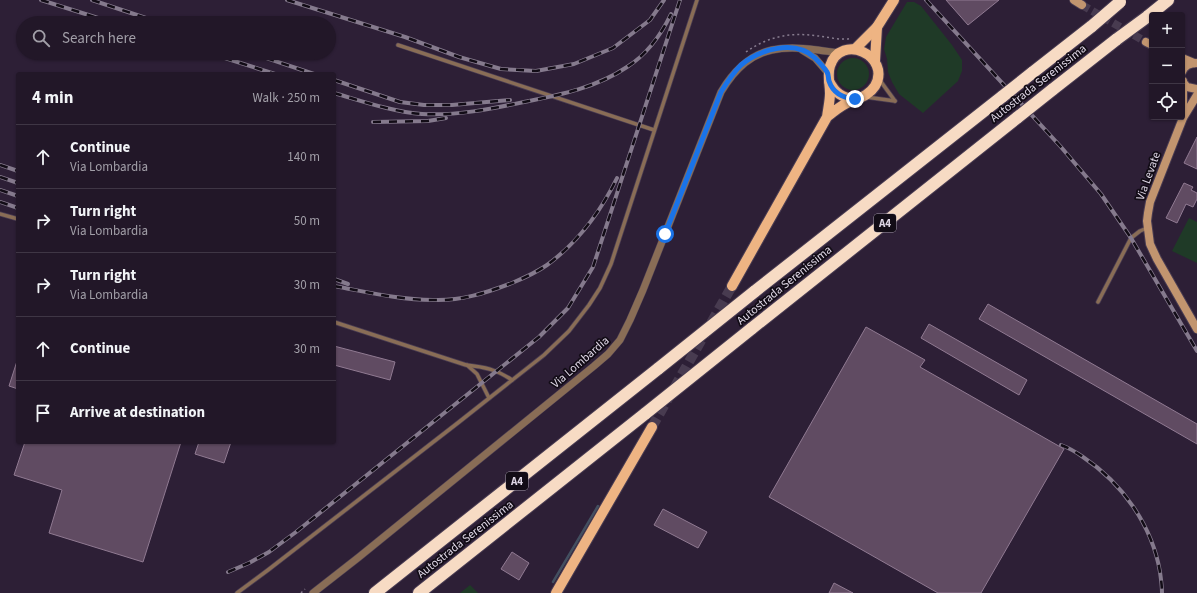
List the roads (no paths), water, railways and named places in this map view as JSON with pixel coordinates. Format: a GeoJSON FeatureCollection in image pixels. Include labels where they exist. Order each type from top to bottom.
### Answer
{"type":"FeatureCollection","features":[{"type":"Feature","properties":{"kind":"highway","name":"Autostrada Serenissima"},"geometry":{"type":"LineString","coordinates":[[419,593],[1052,90],[1168,0]]}},
{"type":"Feature","properties":{"kind":"highway","name":"Autostrada Serenissima"},"geometry":{"type":"LineString","coordinates":[[375,593],[754,292],[1004,96],[1121,1]]}},
{"type":"Feature","properties":{"kind":"main road"},"geometry":{"type":"LineString","coordinates":[[855,49],[877,28],[894,0]]}},
{"type":"Feature","properties":{"kind":"main road"},"geometry":{"type":"LineString","coordinates":[[732,286],[827,118],[837,109],[870,92],[875,85],[878,77],[875,61],[877,28]]}},
{"type":"Feature","properties":{"kind":"main road"},"geometry":{"type":"LineString","coordinates":[[827,118],[829,100],[828,77],[830,65],[834,58],[847,50],[855,49],[870,55],[875,61]]}},
{"type":"Feature","properties":{"kind":"main road"},"geometry":{"type":"LineString","coordinates":[[828,77],[833,89],[839,95],[847,98],[859,98]]}},
{"type":"Feature","properties":{"kind":"main road"},"geometry":{"type":"LineString","coordinates":[[556,593],[652,426]]}},
{"type":"Feature","properties":{"kind":"street"},"geometry":{"type":"LineString","coordinates":[[1074,0],[1082,5]]}},
{"type":"Feature","properties":{"kind":"street","name":"Via Lombardia"},"geometry":{"type":"LineString","coordinates":[[313,593],[365,553],[588,371],[616,346],[643,290],[718,99],[733,74],[753,57],[765,51],[779,48],[840,53]]}},
{"type":"Feature","properties":{"kind":"street","name":"Via Lombardia"},"geometry":{"type":"LineString","coordinates":[[792,48],[802,50],[810,54],[828,77]]}},
{"type":"Feature","properties":{"kind":"street"},"geometry":{"type":"LineString","coordinates":[[1185,59],[1196,63]]}},
{"type":"Feature","properties":{"kind":"street"},"geometry":{"type":"LineString","coordinates":[[1185,68],[1196,63]]}},
{"type":"Feature","properties":{"kind":"street"},"geometry":{"type":"LineString","coordinates":[[1184,84],[1187,87],[1197,89]]}},
{"type":"Feature","properties":{"kind":"street","name":"Via Levate"},"geometry":{"type":"LineString","coordinates":[[1185,116],[1197,95]]}},
{"type":"Feature","properties":{"kind":"street","name":"Via Levate"},"geometry":{"type":"LineString","coordinates":[[1183,120],[1150,202],[1147,217],[1147,228],[1150,244],[1157,259],[1197,329]]}},
{"type":"Feature","properties":{"kind":"lane"},"geometry":{"type":"LineString","coordinates":[[237,593],[544,355],[569,331],[600,288],[611,264],[697,0]]}},
{"type":"Feature","properties":{"kind":"lane"},"geometry":{"type":"LineString","coordinates":[[398,45],[654,130]]}},
{"type":"Feature","properties":{"kind":"lane"},"geometry":{"type":"LineString","coordinates":[[859,98],[895,101],[878,77]]}},
{"type":"Feature","properties":{"kind":"lane"},"geometry":{"type":"LineString","coordinates":[[0,214],[16,218]]}},
{"type":"Feature","properties":{"kind":"lane"},"geometry":{"type":"LineString","coordinates":[[1098,302],[1131,238],[1147,228]]}},
{"type":"Feature","properties":{"kind":"lane"},"geometry":{"type":"LineString","coordinates":[[336,323],[466,365],[487,368],[512,380]]}},
{"type":"Feature","properties":{"kind":"lane"},"geometry":{"type":"LineString","coordinates":[[466,365],[477,374],[489,398]]}},
{"type":"Feature","properties":{"kind":"waterway"},"geometry":{"type":"LineString","coordinates":[[553,582],[598,506]]}},
{"type":"Feature","properties":{"kind":"tunnel"},"geometry":{"type":"LineString","coordinates":[[1082,5],[1146,42]]}},
{"type":"Feature","properties":{"kind":"tunnel"},"geometry":{"type":"LineString","coordinates":[[652,427],[732,286]]}},
{"type":"Feature","properties":{"kind":"railway"},"geometry":{"type":"LineString","coordinates":[[41,0],[92,16]]}},
{"type":"Feature","properties":{"kind":"railway"},"geometry":{"type":"LineString","coordinates":[[92,0],[140,16]]}},
{"type":"Feature","properties":{"kind":"railway"},"geometry":{"type":"LineString","coordinates":[[287,0],[405,37],[459,57],[501,69],[536,71],[574,64],[613,48],[650,20],[664,0]]}},
{"type":"Feature","properties":{"kind":"railway"},"geometry":{"type":"LineString","coordinates":[[228,572],[269,552],[296,532],[539,337],[568,308],[593,267],[680,0]]}},
{"type":"Feature","properties":{"kind":"railway"},"geometry":{"type":"LineString","coordinates":[[926,0],[1061,147],[1101,194],[1131,238],[1197,351]]}},
{"type":"Feature","properties":{"kind":"railway"},"geometry":{"type":"LineString","coordinates":[[336,94],[378,106],[422,114],[448,114],[473,111],[550,97],[577,90],[603,80],[627,67],[640,57],[652,44],[663,29],[671,14]]}},
{"type":"Feature","properties":{"kind":"railway"},"geometry":{"type":"LineString","coordinates":[[231,60],[269,72]]}},
{"type":"Feature","properties":{"kind":"railway"},"geometry":{"type":"LineString","coordinates":[[272,60],[308,72]]}},
{"type":"Feature","properties":{"kind":"railway"},"geometry":{"type":"LineString","coordinates":[[336,81],[400,102],[424,105],[452,105],[510,100]]}},
{"type":"Feature","properties":{"kind":"railway"},"geometry":{"type":"LineString","coordinates":[[373,122],[428,121],[446,118]]}},
{"type":"Feature","properties":{"kind":"railway"},"geometry":{"type":"LineString","coordinates":[[0,165],[16,170]]}},
{"type":"Feature","properties":{"kind":"railway"},"geometry":{"type":"LineString","coordinates":[[0,177],[16,182]]}},
{"type":"Feature","properties":{"kind":"railway"},"geometry":{"type":"LineString","coordinates":[[336,286],[395,297],[420,300],[443,300],[473,296],[512,283],[543,268],[568,247],[596,214],[617,178]]}},
{"type":"Feature","properties":{"kind":"railway"},"geometry":{"type":"LineString","coordinates":[[0,190],[16,195]]}},
{"type":"Feature","properties":{"kind":"railway"},"geometry":{"type":"LineString","coordinates":[[0,202],[16,207]]}},
{"type":"Feature","properties":{"kind":"railway"},"geometry":{"type":"LineString","coordinates":[[336,280],[348,284]]}},
{"type":"Feature","properties":{"kind":"railway"},"geometry":{"type":"LineString","coordinates":[[1061,445],[1078,453],[1097,467],[1122,492],[1133,507],[1150,538],[1156,555],[1160,572],[1162,593]]}}]}
